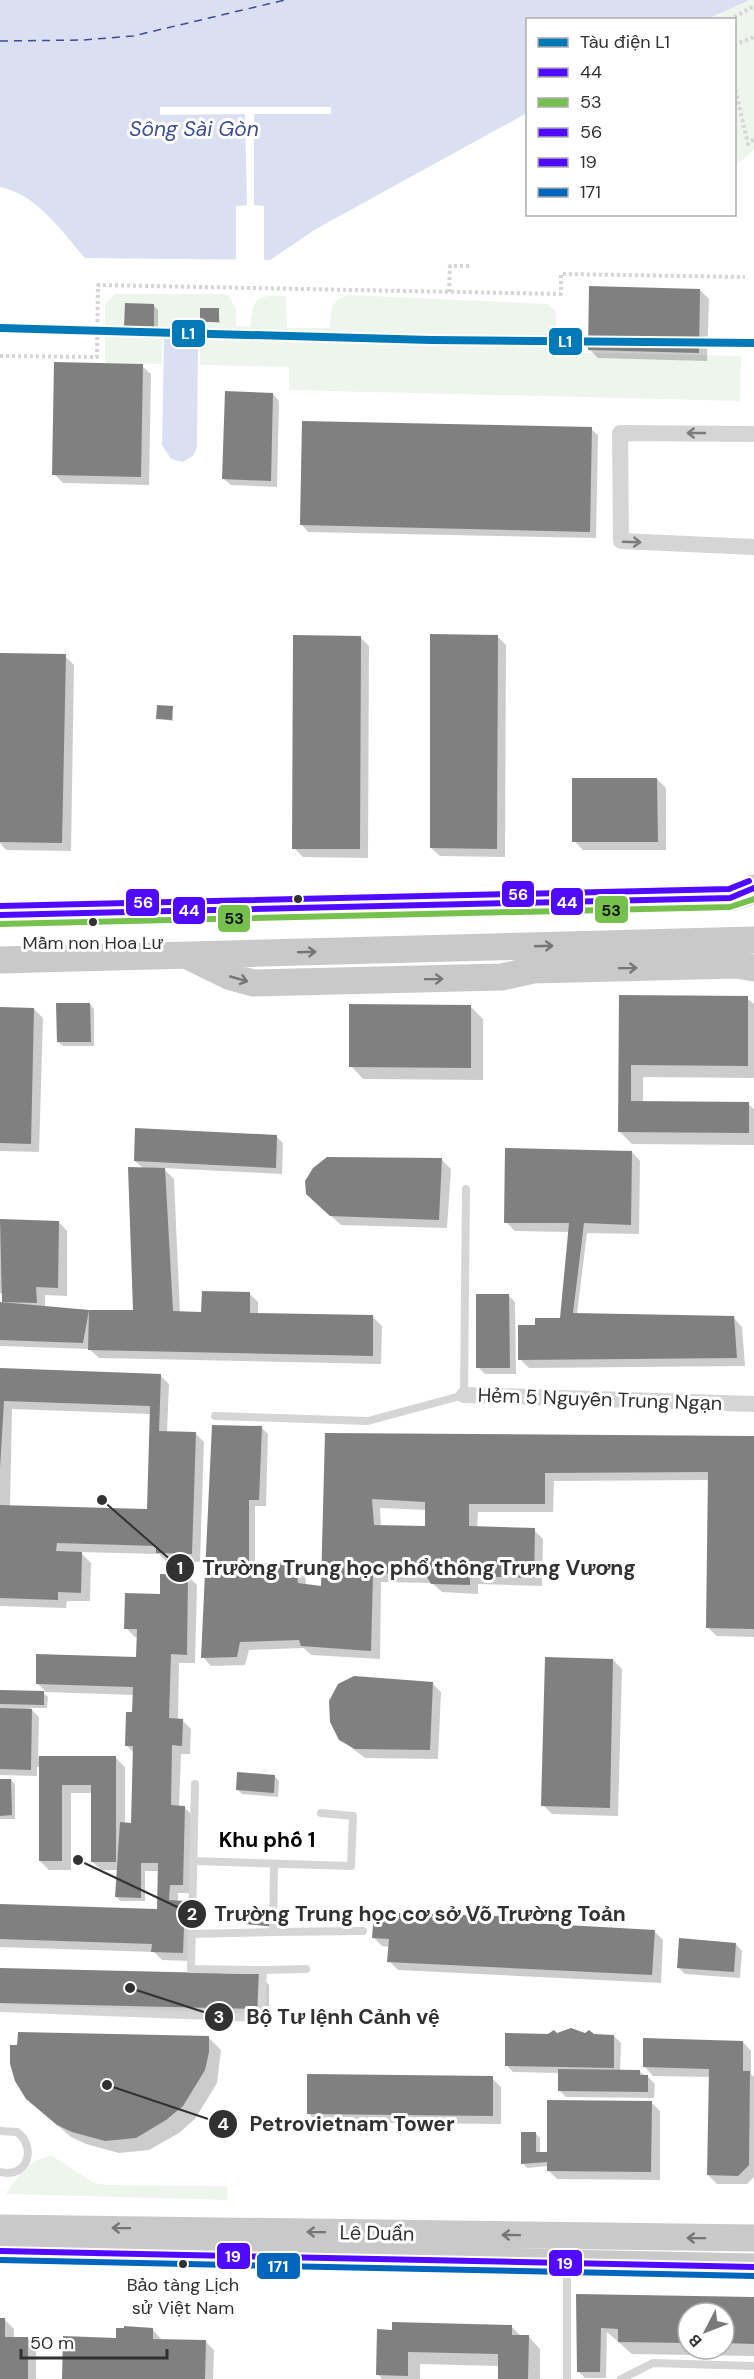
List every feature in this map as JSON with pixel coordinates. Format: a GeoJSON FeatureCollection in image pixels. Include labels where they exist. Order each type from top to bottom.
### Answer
{"type":"FeatureCollection","features":[{"type":"Feature","properties":{"kind":"main road"},"geometry":{"type":"LineString","coordinates":[[4,912],[730,898],[747,893],[754,888]]}},
{"type":"Feature","properties":{"kind":"main road"},"geometry":{"type":"LineString","coordinates":[[0,960],[754,940]]}},
{"type":"Feature","properties":{"kind":"main road"},"geometry":{"type":"LineString","coordinates":[[467,948],[533,970]]}},
{"type":"Feature","properties":{"kind":"main road"},"geometry":{"type":"LineString","coordinates":[[186,956],[231,977],[253,983],[502,977],[533,970],[736,965],[754,969]]}},
{"type":"Feature","properties":{"kind":"main road","name":"Lê Duẩn"},"geometry":{"type":"LineString","coordinates":[[0,2228],[366,2232],[754,2267]]}},
{"type":"Feature","properties":{"kind":"main road"},"geometry":{"type":"LineString","coordinates":[[366,2232],[366,2259]]}},
{"type":"Feature","properties":{"kind":"main road","name":"Lê Duẩn"},"geometry":{"type":"LineString","coordinates":[[0,2251],[366,2259],[754,2238]]}},
{"type":"Feature","properties":{"kind":"street"},"geometry":{"type":"LineString","coordinates":[[754,434],[620,433],[621,541],[754,547]]}},
{"type":"Feature","properties":{"kind":"street","name":"Hẻm 5 Nguyễn Trung Ngạn"},"geometry":{"type":"LineString","coordinates":[[464,1395],[754,1404]]}},
{"type":"Feature","properties":{"kind":"lane"},"geometry":{"type":"LineString","coordinates":[[464,1395],[466,1189]]}},
{"type":"Feature","properties":{"kind":"lane","name":"Hẻm 5 Nguyễn Trung Ngạn"},"geometry":{"type":"LineString","coordinates":[[215,1416],[368,1421],[464,1395]]}},
{"type":"Feature","properties":{"kind":"lane"},"geometry":{"type":"LineString","coordinates":[[195,1784],[191,1969],[306,1970]]}},
{"type":"Feature","properties":{"kind":"lane"},"geometry":{"type":"LineString","coordinates":[[193,1861],[351,1866],[353,1816],[321,1813]]}},
{"type":"Feature","properties":{"kind":"lane"},"geometry":{"type":"LineString","coordinates":[[273,1932],[274,1864]]}},
{"type":"Feature","properties":{"kind":"lane"},"geometry":{"type":"LineString","coordinates":[[192,1934],[363,1931]]}},
{"type":"Feature","properties":{"kind":"lane"},"geometry":{"type":"LineString","coordinates":[[0,2008],[261,2018],[263,1970]]}},
{"type":"Feature","properties":{"kind":"lane"},"geometry":{"type":"LineString","coordinates":[[0,2131],[17,2132],[27,2142],[29,2150],[28,2158],[20,2170],[2,2175]]}},
{"type":"Feature","properties":{"kind":"lane"},"geometry":{"type":"LineString","coordinates":[[567,2379],[568,2249]]}},
{"type":"Feature","properties":{"kind":"lane"},"geometry":{"type":"LineString","coordinates":[[621,2379],[653,2363],[754,2366]]}},
{"type":"Feature","properties":{"kind":"path"},"geometry":{"type":"LineString","coordinates":[[733,18],[754,6]]}},
{"type":"Feature","properties":{"kind":"path"},"geometry":{"type":"LineString","coordinates":[[736,45],[754,38]]}},
{"type":"Feature","properties":{"kind":"path"},"geometry":{"type":"LineString","coordinates":[[736,89],[748,144],[754,139]]}},
{"type":"Feature","properties":{"kind":"path"},"geometry":{"type":"LineString","coordinates":[[449,292],[450,266],[469,266]]}},
{"type":"Feature","properties":{"kind":"path"},"geometry":{"type":"LineString","coordinates":[[0,356],[97,357],[98,285],[561,294],[561,274],[745,277]]}},
{"type":"Feature","properties":{"kind":"shaded area"},"geometry":{"type":"Polygon","coordinates":[[[754,0],[754,150],[736,165],[736,18],[712,18],[754,0]]]}},
{"type":"Feature","properties":{"kind":"shaded area"},"geometry":{"type":"Polygon","coordinates":[[[115,294],[225,294],[229,296],[236,309],[236,326],[250,327],[253,309],[258,300],[268,296],[286,296],[287,328],[330,328],[330,316],[335,302],[350,295],[548,304],[556,312],[557,352],[741,356],[740,401],[289,390],[289,367],[200,365],[200,339],[162,338],[162,364],[105,363],[105,303],[115,294]]]}},
{"type":"Feature","properties":{"kind":"shaded area"},"geometry":{"type":"Polygon","coordinates":[[[52,2156],[94,2183],[227,2186],[228,2200],[6,2194],[20,2175],[31,2165],[52,2156]]]}},
{"type":"Feature","properties":{"kind":"water","name":"Sông Sài Gòn"},"geometry":{"type":"Polygon","coordinates":[[[0,0],[750,0],[710,18],[526,18],[526,114],[316,229],[270,260],[85,258],[48,215],[14,191],[0,187],[0,0]]]}},
{"type":"Feature","properties":{"kind":"water"},"geometry":{"type":"Polygon","coordinates":[[[164,339],[198,340],[197,446],[194,455],[183,462],[171,459],[162,445],[164,339]]]}},
{"type":"Feature","properties":{"kind":"pier"},"geometry":{"type":"Polygon","coordinates":[[[160,107],[331,107],[331,114],[254,114],[254,205],[264,206],[264,260],[236,260],[236,206],[247,205],[245,114],[160,115],[160,107]]]}},
{"type":"Feature","properties":{"kind":"building"},"geometry":{"type":"Polygon","coordinates":[[[589,286],[700,289],[699,353],[588,350],[589,286]]]}},
{"type":"Feature","properties":{"kind":"building"},"geometry":{"type":"Polygon","coordinates":[[[125,303],[154,304],[154,327],[124,327],[125,303]]]}},
{"type":"Feature","properties":{"kind":"building"},"geometry":{"type":"Polygon","coordinates":[[[200,308],[219,308],[219,322],[200,322],[200,308]]]}},
{"type":"Feature","properties":{"kind":"building"},"geometry":{"type":"Polygon","coordinates":[[[54,362],[143,364],[141,477],[52,475],[54,362]]]}},
{"type":"Feature","properties":{"kind":"building"},"geometry":{"type":"Polygon","coordinates":[[[225,391],[273,393],[271,481],[222,479],[225,391]]]}},
{"type":"Feature","properties":{"kind":"building"},"geometry":{"type":"Polygon","coordinates":[[[302,421],[592,427],[590,532],[300,525],[302,421]]]}},
{"type":"Feature","properties":{"kind":"building"},"geometry":{"type":"Polygon","coordinates":[[[430,634],[498,635],[497,849],[430,848],[430,634]]]}},
{"type":"Feature","properties":{"kind":"building"},"geometry":{"type":"Polygon","coordinates":[[[293,635],[361,636],[360,849],[292,849],[293,635]]]}},
{"type":"Feature","properties":{"kind":"building"},"geometry":{"type":"Polygon","coordinates":[[[0,653],[66,654],[62,843],[0,842],[0,653]]]}},
{"type":"Feature","properties":{"kind":"building"},"geometry":{"type":"Polygon","coordinates":[[[157,705],[173,706],[172,720],[156,719],[157,705]]]}},
{"type":"Feature","properties":{"kind":"building"},"geometry":{"type":"Polygon","coordinates":[[[572,778],[657,778],[658,842],[572,842],[572,778]]]}},
{"type":"Feature","properties":{"kind":"building"},"geometry":{"type":"Polygon","coordinates":[[[619,995],[748,996],[748,1066],[631,1065],[631,1101],[749,1102],[749,1133],[618,1132],[619,995]]]}},
{"type":"Feature","properties":{"kind":"building"},"geometry":{"type":"Polygon","coordinates":[[[56,1003],[90,1003],[91,1042],[57,1042],[56,1003]]]}},
{"type":"Feature","properties":{"kind":"building"},"geometry":{"type":"Polygon","coordinates":[[[349,1004],[471,1005],[471,1068],[349,1067],[349,1004]]]}},
{"type":"Feature","properties":{"kind":"building"},"geometry":{"type":"Polygon","coordinates":[[[0,1007],[34,1008],[31,1144],[0,1143],[0,1007]]]}},
{"type":"Feature","properties":{"kind":"building"},"geometry":{"type":"Polygon","coordinates":[[[135,1128],[277,1135],[276,1168],[134,1161],[135,1128]]]}},
{"type":"Feature","properties":{"kind":"building"},"geometry":{"type":"Polygon","coordinates":[[[505,1148],[632,1151],[631,1225],[584,1223],[573,1313],[734,1316],[737,1358],[518,1360],[518,1325],[535,1325],[535,1318],[560,1318],[569,1223],[504,1223],[505,1148]]]}},
{"type":"Feature","properties":{"kind":"building"},"geometry":{"type":"Polygon","coordinates":[[[327,1157],[442,1158],[439,1220],[330,1216],[306,1194],[305,1181],[313,1168],[327,1157]]]}},
{"type":"Feature","properties":{"kind":"building"},"geometry":{"type":"Polygon","coordinates":[[[128,1167],[165,1168],[173,1311],[201,1312],[202,1291],[250,1292],[250,1313],[373,1315],[373,1356],[88,1350],[89,1310],[133,1310],[128,1167]]]}},
{"type":"Feature","properties":{"kind":"building"},"geometry":{"type":"Polygon","coordinates":[[[0,1219],[59,1221],[58,1288],[36,1287],[37,1303],[2,1302],[0,1219]]]}},
{"type":"Feature","properties":{"kind":"building"},"geometry":{"type":"Polygon","coordinates":[[[476,1294],[509,1294],[510,1368],[476,1368],[476,1294]]]}},
{"type":"Feature","properties":{"kind":"building"},"geometry":{"type":"Polygon","coordinates":[[[0,1302],[89,1310],[83,1343],[0,1340],[0,1302]]]}},
{"type":"Feature","properties":{"kind":"building"},"geometry":{"type":"Polygon","coordinates":[[[0,1368],[161,1374],[159,1431],[196,1432],[192,1554],[156,1553],[156,1546],[57,1543],[56,1551],[82,1552],[81,1593],[58,1592],[58,1600],[0,1598],[0,1505],[147,1509],[150,1406],[4,1401],[0,1468],[0,1368]]]}},
{"type":"Feature","properties":{"kind":"building"},"geometry":{"type":"Polygon","coordinates":[[[212,1425],[262,1426],[259,1500],[249,1500],[249,1564],[296,1561],[298,1583],[321,1586],[325,1433],[754,1436],[754,1629],[706,1628],[708,1472],[545,1473],[545,1504],[469,1504],[469,1526],[535,1528],[534,1578],[470,1576],[470,1585],[431,1584],[426,1575],[373,1573],[371,1651],[301,1646],[299,1640],[240,1642],[237,1657],[201,1658],[212,1425]],[[372,1499],[374,1525],[425,1526],[425,1502],[372,1499]]]}},
{"type":"Feature","properties":{"kind":"building"},"geometry":{"type":"Polygon","coordinates":[[[160,1574],[188,1574],[187,1655],[171,1654],[169,1718],[183,1719],[182,1746],[172,1745],[171,1805],[185,1806],[183,1885],[170,1885],[169,1900],[185,1901],[183,1953],[151,1952],[152,1944],[0,1939],[0,1904],[157,1909],[158,1863],[141,1863],[141,1898],[115,1897],[120,1822],[131,1823],[133,1746],[125,1746],[126,1712],[132,1712],[133,1687],[36,1684],[36,1654],[136,1657],[137,1629],[124,1629],[125,1593],[160,1594],[160,1574]]]}},
{"type":"Feature","properties":{"kind":"building"},"geometry":{"type":"Polygon","coordinates":[[[545,1657],[613,1659],[610,1808],[541,1806],[545,1657]]]}},
{"type":"Feature","properties":{"kind":"building"},"geometry":{"type":"Polygon","coordinates":[[[354,1676],[433,1682],[430,1750],[355,1749],[339,1740],[330,1722],[329,1701],[338,1684],[354,1676]]]}},
{"type":"Feature","properties":{"kind":"building"},"geometry":{"type":"Polygon","coordinates":[[[0,1690],[44,1691],[44,1705],[0,1704],[0,1690]]]}},
{"type":"Feature","properties":{"kind":"building"},"geometry":{"type":"Polygon","coordinates":[[[0,1708],[32,1709],[31,1770],[0,1769],[0,1708]]]}},
{"type":"Feature","properties":{"kind":"building"},"geometry":{"type":"Polygon","coordinates":[[[39,1756],[116,1756],[116,1862],[91,1862],[91,1785],[62,1785],[62,1861],[39,1861],[39,1756]]]}},
{"type":"Feature","properties":{"kind":"building"},"geometry":{"type":"Polygon","coordinates":[[[237,1772],[275,1775],[274,1793],[236,1790],[237,1772]]]}},
{"type":"Feature","properties":{"kind":"building"},"geometry":{"type":"Polygon","coordinates":[[[0,1779],[11,1779],[12,1815],[0,1816],[0,1779]]]}},
{"type":"Feature","properties":{"kind":"building"},"geometry":{"type":"Polygon","coordinates":[[[246,1911],[270,1913],[269,1926],[245,1924],[246,1911]]]}},
{"type":"Feature","properties":{"kind":"building"},"geometry":{"type":"Polygon","coordinates":[[[374,1912],[524,1917],[530,1923],[655,1930],[652,1975],[387,1962],[389,1939],[372,1938],[374,1912]]]}},
{"type":"Feature","properties":{"kind":"building"},"geometry":{"type":"Polygon","coordinates":[[[679,1938],[736,1943],[734,1972],[677,1968],[679,1938]]]}},
{"type":"Feature","properties":{"kind":"building"},"geometry":{"type":"Polygon","coordinates":[[[0,1968],[261,1974],[260,2009],[0,2003],[0,1968]]]}},
{"type":"Feature","properties":{"kind":"building"},"geometry":{"type":"Polygon","coordinates":[[[571,2028],[585,2033],[589,2030],[594,2034],[614,2035],[614,2068],[505,2066],[505,2033],[548,2034],[554,2030],[557,2033],[571,2028]]]}},
{"type":"Feature","properties":{"kind":"building"},"geometry":{"type":"Polygon","coordinates":[[[18,2032],[209,2036],[209,2052],[205,2070],[183,2106],[166,2120],[136,2138],[105,2141],[72,2132],[57,2125],[26,2099],[15,2081],[10,2064],[10,2045],[17,2045],[18,2032]]]}},
{"type":"Feature","properties":{"kind":"building"},"geometry":{"type":"Polygon","coordinates":[[[643,2038],[743,2041],[743,2071],[750,2071],[749,2165],[738,2176],[707,2175],[709,2069],[643,2067],[643,2038]]]}},
{"type":"Feature","properties":{"kind":"building"},"geometry":{"type":"Polygon","coordinates":[[[558,2069],[640,2070],[640,2075],[648,2075],[648,2092],[558,2091],[558,2069]]]}},
{"type":"Feature","properties":{"kind":"building"},"geometry":{"type":"Polygon","coordinates":[[[307,2074],[493,2076],[493,2116],[307,2114],[307,2074]]]}},
{"type":"Feature","properties":{"kind":"building"},"geometry":{"type":"Polygon","coordinates":[[[547,2100],[652,2101],[651,2172],[547,2171],[547,2162],[521,2164],[521,2132],[536,2132],[536,2152],[547,2152],[547,2100]]]}},
{"type":"Feature","properties":{"kind":"building"},"geometry":{"type":"Polygon","coordinates":[[[576,2294],[754,2297],[754,2344],[736,2343],[736,2301],[676,2301],[676,2343],[618,2342],[618,2329],[601,2328],[600,2372],[577,2372],[576,2294]]]}},
{"type":"Feature","properties":{"kind":"building"},"geometry":{"type":"Polygon","coordinates":[[[0,2318],[5,2318],[5,2337],[28,2337],[28,2379],[0,2379],[0,2318]]]}},
{"type":"Feature","properties":{"kind":"building"},"geometry":{"type":"Polygon","coordinates":[[[392,2322],[512,2325],[512,2335],[529,2335],[528,2379],[498,2379],[498,2354],[408,2352],[408,2376],[376,2375],[377,2329],[392,2330],[392,2322]]]}},
{"type":"Feature","properties":{"kind":"building"},"geometry":{"type":"Polygon","coordinates":[[[124,2326],[153,2328],[153,2339],[206,2340],[205,2379],[62,2379],[63,2336],[116,2338],[116,2328],[124,2328],[124,2326]]]}},
{"type":"Feature","properties":{"kind":"ferry route"},"geometry":{"type":"LineString","coordinates":[[0,41],[83,40],[133,36],[285,0]]}},
{"type":"Feature","properties":{"kind":"metro line","name":"L1"},"geometry":{"type":"LineString","coordinates":[[0,328],[431,340],[754,343]]}},
{"type":"Feature","properties":{"kind":"transit line","name":"56"},"geometry":{"type":"LineString","coordinates":[[0,906],[729,889],[749,881]]}},
{"type":"Feature","properties":{"kind":"transit line","name":"44"},"geometry":{"type":"LineString","coordinates":[[0,915],[730,898],[754,888]]}},
{"type":"Feature","properties":{"kind":"transit line","name":"53"},"geometry":{"type":"LineString","coordinates":[[0,924],[730,907],[754,899]]}},
{"type":"Feature","properties":{"kind":"transit line","name":"19"},"geometry":{"type":"LineString","coordinates":[[0,2251],[754,2267]]}},
{"type":"Feature","properties":{"kind":"transit line","name":"171"},"geometry":{"type":"LineString","coordinates":[[0,2260],[754,2276]]}},
{"type":"Feature","properties":{"kind":"place","name":"Mầm non Hoa Lư"},"geometry":{"type":"Point","coordinates":[93,922]}},
{"type":"Feature","properties":{"kind":"place","name":"Trường Trung học phổ thông Trưng Vương"},"geometry":{"type":"Point","coordinates":[102,1500]}},
{"type":"Feature","properties":{"kind":"place","name":"Trường Trung học cơ sở Võ Trường Toản"},"geometry":{"type":"Point","coordinates":[78,1860]}},
{"type":"Feature","properties":{"kind":"place","name":"Bộ Tư lệnh Cảnh vệ"},"geometry":{"type":"Point","coordinates":[130,1988]}},
{"type":"Feature","properties":{"kind":"place","name":"Petrovietnam Tower"},"geometry":{"type":"Point","coordinates":[107,2085]}},
{"type":"Feature","properties":{"kind":"place","name":"Bảo tàng Lịch sử Việt Nam"},"geometry":{"type":"Point","coordinates":[183,2264]}},
{"type":"Feature","properties":{"kind":"district","name":"Khu phố 1"},"geometry":{"type":"Point","coordinates":[267,1840]}}]}
